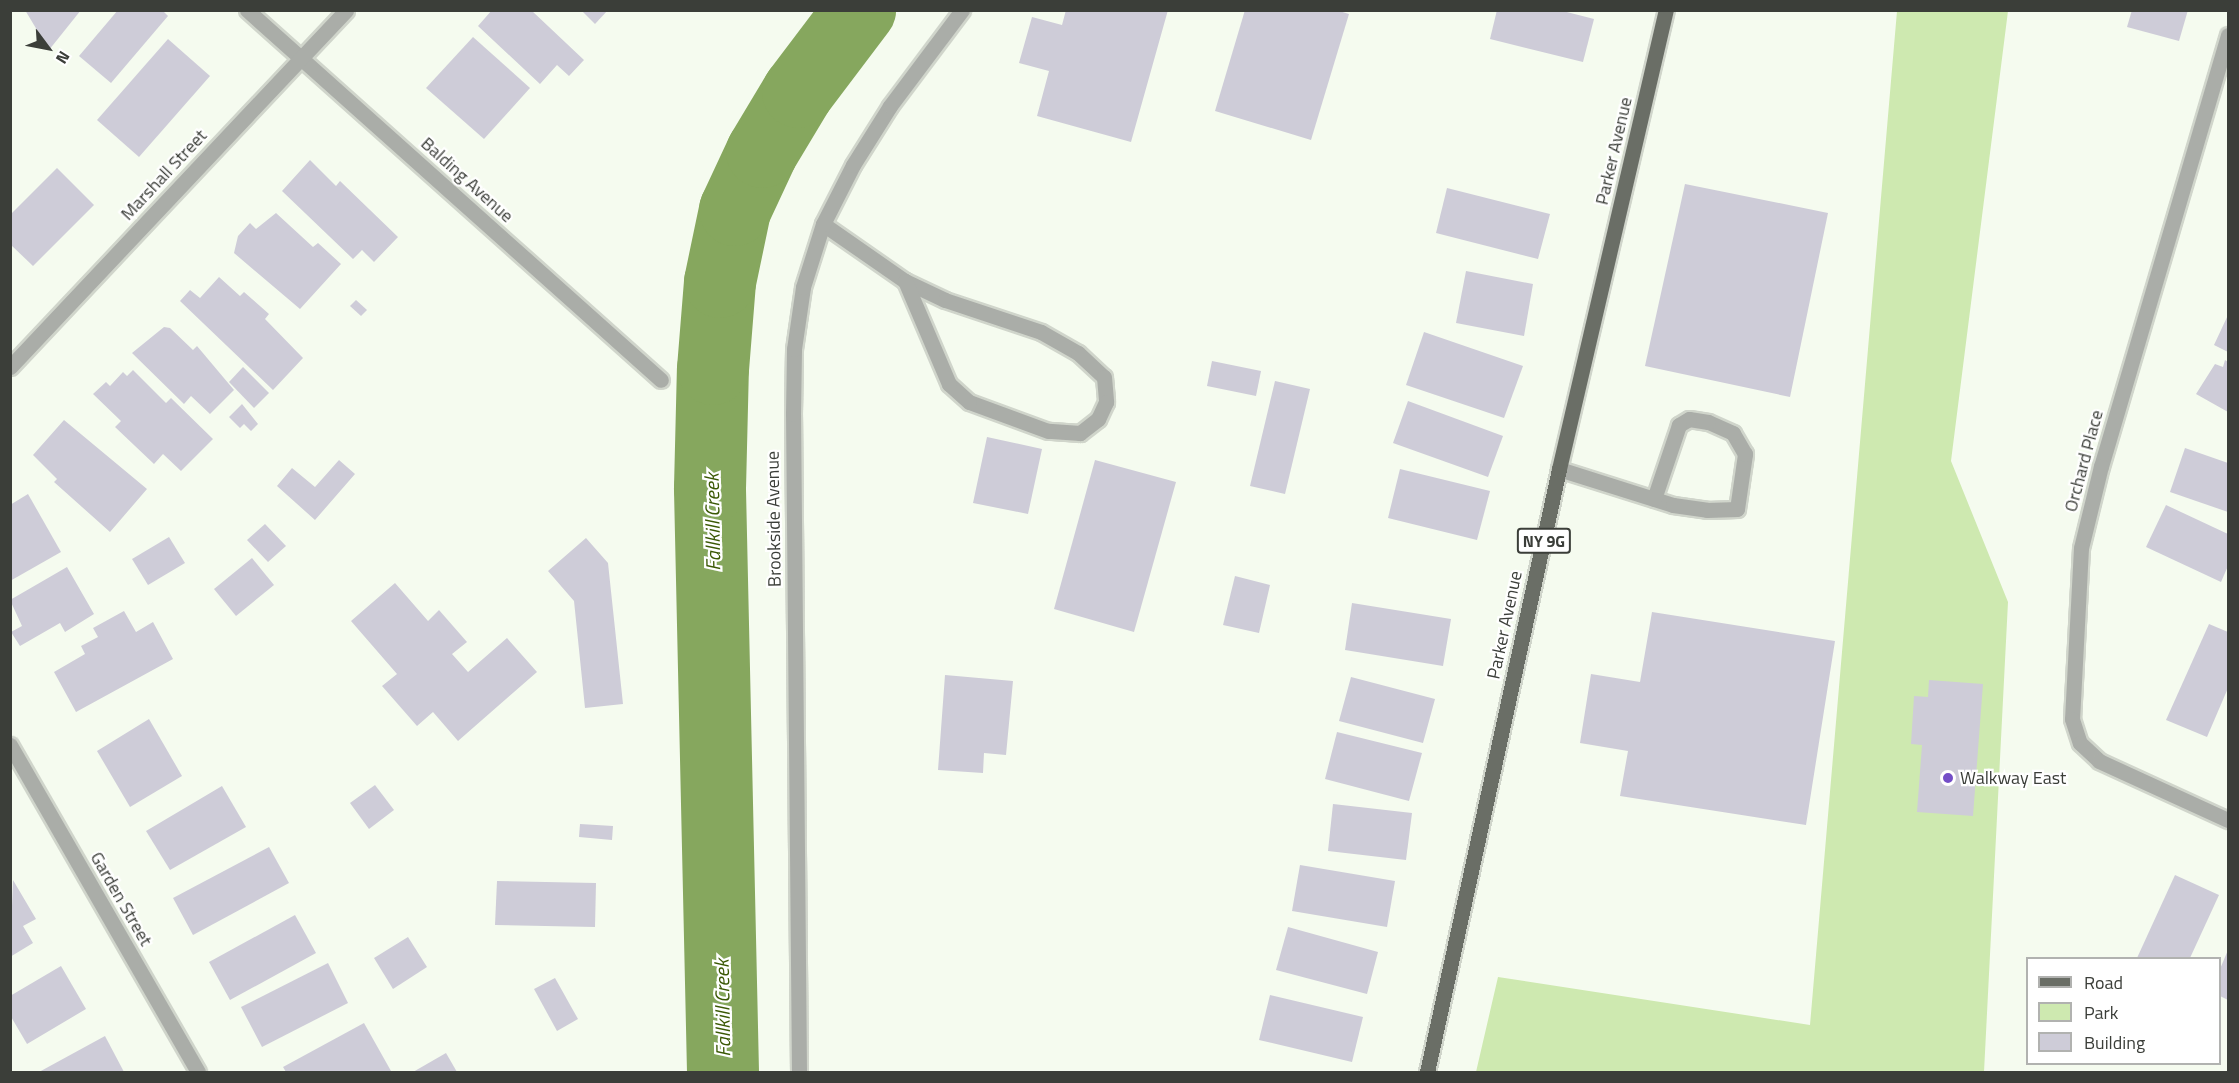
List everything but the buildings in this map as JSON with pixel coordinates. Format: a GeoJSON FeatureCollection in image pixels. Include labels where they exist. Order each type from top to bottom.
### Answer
{"type":"FeatureCollection","features":[{"type":"Feature","properties":{"kind":"main road","name":"Parker Avenue"},"geometry":{"type":"LineString","coordinates":[[1427,1072],[1559,470],[1666,10]]}},
{"type":"Feature","properties":{"kind":"street","name":"Balding Avenue"},"geometry":{"type":"LineString","coordinates":[[248,10],[661,380]]}},
{"type":"Feature","properties":{"kind":"street","name":"Marshall Street"},"geometry":{"type":"LineString","coordinates":[[10,367],[346,10]]}},
{"type":"Feature","properties":{"kind":"street","name":"Brookside Avenue"},"geometry":{"type":"LineString","coordinates":[[799,1072],[792,414],[794,349],[803,287],[823,224],[853,165],[890,106],[962,10]]}},
{"type":"Feature","properties":{"kind":"street","name":"Orchard Place"},"geometry":{"type":"LineString","coordinates":[[2227,44],[2101,466],[2081,548],[2072,718],[2080,743],[2099,761],[2229,820]]}},
{"type":"Feature","properties":{"kind":"street"},"geometry":{"type":"LineString","coordinates":[[823,224],[905,281],[945,300],[1041,332],[1078,353],[1104,377],[1106,402],[1098,419],[1080,433],[1048,431],[969,402],[949,384],[905,281]]}},
{"type":"Feature","properties":{"kind":"street"},"geometry":{"type":"LineString","coordinates":[[1559,470],[1654,499],[1707,510],[1737,509],[1745,454],[1733,433],[1689,419],[1679,425],[1654,499]]}},
{"type":"Feature","properties":{"kind":"street","name":"Garden Street"},"geometry":{"type":"LineString","coordinates":[[10,745],[198,1072]]}},
{"type":"Feature","properties":{"kind":"green space"},"geometry":{"type":"Polygon","coordinates":[[[1897,11],[2008,11],[1951,461],[2008,602],[1984,1072],[1476,1072],[1498,977],[1810,1025],[1897,11]]]}},
{"type":"Feature","properties":{"kind":"waterway","name":"Fallkill Creek"},"geometry":{"type":"LineString","coordinates":[[723,1072],[710,488],[713,369],[720,282],[735,210],[762,152],[798,92],[860,10]]}},
{"type":"Feature","properties":{"kind":"place","name":"Walkway East"},"geometry":{"type":"Point","coordinates":[1948,778]}}]}
